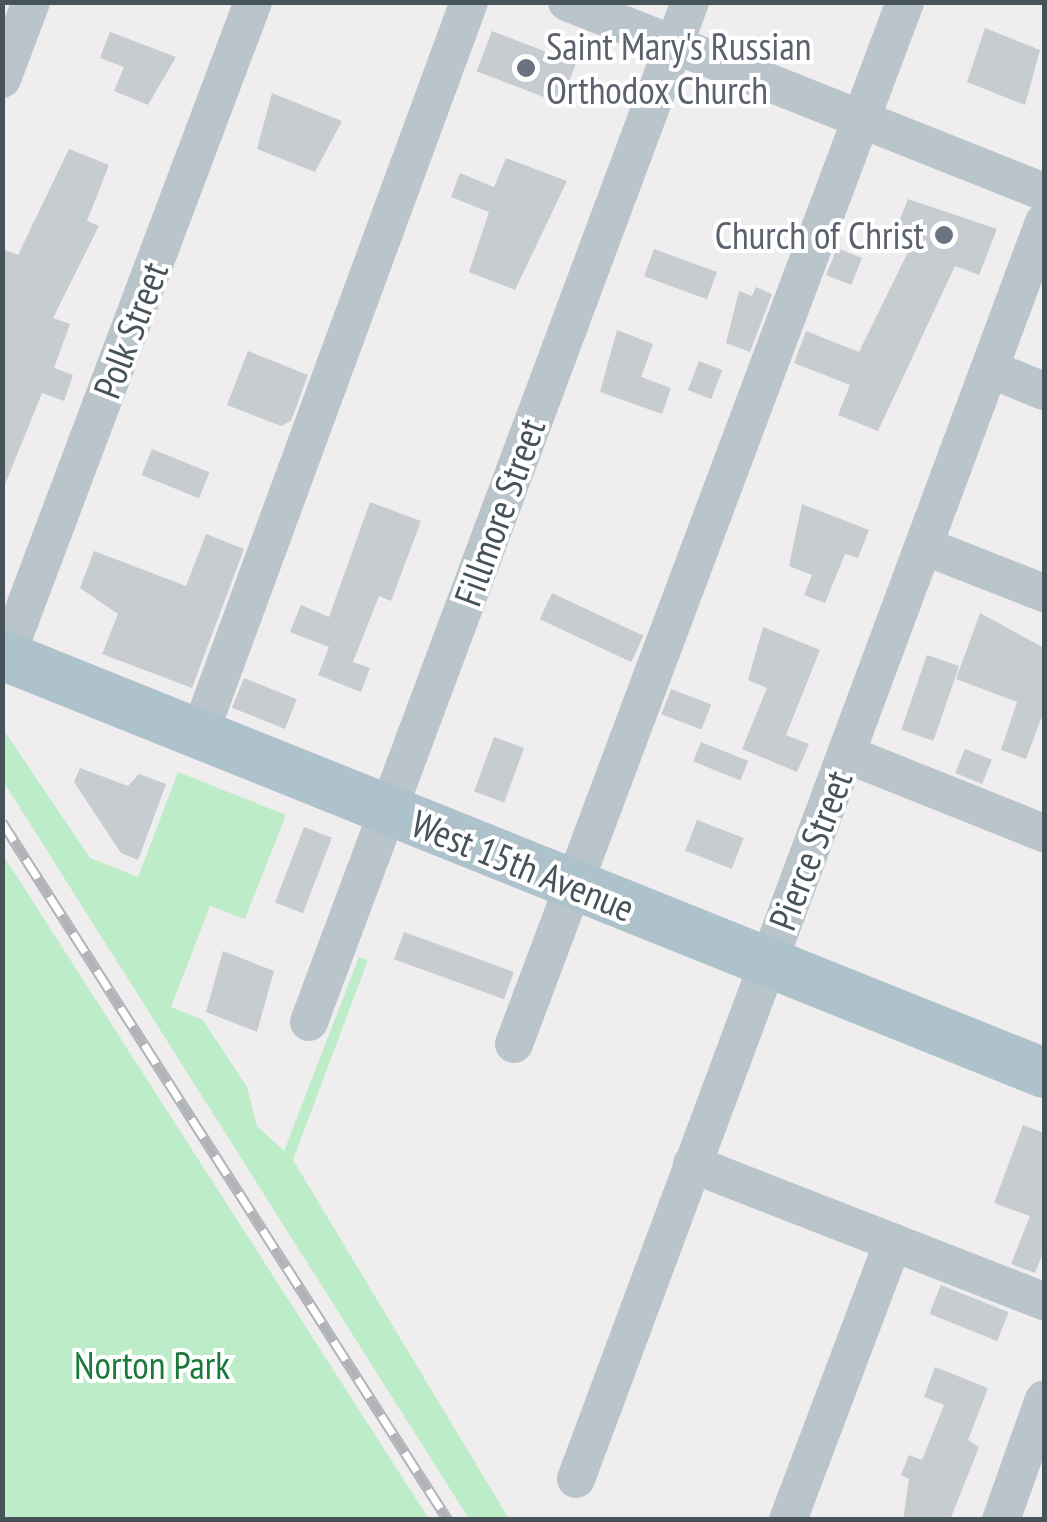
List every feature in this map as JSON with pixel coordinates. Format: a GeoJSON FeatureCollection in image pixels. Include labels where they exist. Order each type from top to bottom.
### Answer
{"type":"FeatureCollection","features":[{"type":"Feature","properties":{"kind":"main road","name":"West 15th Avenue"},"geometry":{"type":"LineString","coordinates":[[4,656],[1044,1074]]}},
{"type":"Feature","properties":{"kind":"street"},"geometry":{"type":"LineString","coordinates":[[2,79],[31,2]]}},
{"type":"Feature","properties":{"kind":"street","name":"Polk Street"},"geometry":{"type":"LineString","coordinates":[[4,656],[253,2]]}},
{"type":"Feature","properties":{"kind":"street"},"geometry":{"type":"LineString","coordinates":[[199,735],[469,2]]}},
{"type":"Feature","properties":{"kind":"street"},"geometry":{"type":"LineString","coordinates":[[567,2],[1044,192]]}},
{"type":"Feature","properties":{"kind":"street","name":"Fillmore Street"},"geometry":{"type":"LineString","coordinates":[[309,1022],[690,2]]}},
{"type":"Feature","properties":{"kind":"street"},"geometry":{"type":"LineString","coordinates":[[514,1044],[905,2]]}},
{"type":"Feature","properties":{"kind":"street","name":"Pierce Street"},"geometry":{"type":"LineString","coordinates":[[576,1479],[1044,222]]}},
{"type":"Feature","properties":{"kind":"street"},"geometry":{"type":"LineString","coordinates":[[990,369],[1044,390]]}},
{"type":"Feature","properties":{"kind":"street"},"geometry":{"type":"LineString","coordinates":[[924,546],[1044,593]]}},
{"type":"Feature","properties":{"kind":"street"},"geometry":{"type":"LineString","coordinates":[[846,754],[1044,833]]}},
{"type":"Feature","properties":{"kind":"street"},"geometry":{"type":"LineString","coordinates":[[692,1164],[1044,1300]]}},
{"type":"Feature","properties":{"kind":"street"},"geometry":{"type":"LineString","coordinates":[[788,1520],[893,1242]]}},
{"type":"Feature","properties":{"kind":"street"},"geometry":{"type":"LineString","coordinates":[[1001,1520],[1035,1458],[1044,1400]]}},
{"type":"Feature","properties":{"kind":"green space"},"geometry":{"type":"Polygon","coordinates":[[[3,729],[90,858],[138,877],[178,772],[286,815],[245,919],[210,906],[171,1007],[203,1020],[247,1087],[257,1126],[284,1151],[359,957],[368,960],[293,1160],[509,1519],[469,1519],[3,781],[3,729]]]}},
{"type":"Feature","properties":{"kind":"green space","name":"Norton Park"},"geometry":{"type":"Polygon","coordinates":[[[3,855],[429,1519],[3,1519],[3,855]]]}},
{"type":"Feature","properties":{"kind":"building"},"geometry":{"type":"Polygon","coordinates":[[[985,28],[1040,50],[1025,105],[967,82],[985,28]]]}},
{"type":"Feature","properties":{"kind":"building","name":"Saint Mary's Russian Orthodox Church"},"geometry":{"type":"Polygon","coordinates":[[[492,31],[576,63],[561,103],[477,71],[492,31]]]}},
{"type":"Feature","properties":{"kind":"building"},"geometry":{"type":"Polygon","coordinates":[[[110,32],[176,57],[148,105],[114,91],[124,67],[100,58],[110,32]]]}},
{"type":"Feature","properties":{"kind":"building"},"geometry":{"type":"Polygon","coordinates":[[[272,93],[342,121],[315,172],[257,149],[272,93]]]}},
{"type":"Feature","properties":{"kind":"building"},"geometry":{"type":"Polygon","coordinates":[[[69,149],[109,165],[87,221],[99,226],[53,318],[70,324],[54,368],[73,375],[64,401],[42,393],[2,492],[2,249],[18,255],[69,149]]]}},
{"type":"Feature","properties":{"kind":"building"},"geometry":{"type":"Polygon","coordinates":[[[506,158],[567,181],[515,290],[469,272],[489,212],[451,197],[460,173],[494,187],[506,158]]]}},
{"type":"Feature","properties":{"kind":"building"},"geometry":{"type":"Polygon","coordinates":[[[908,199],[997,229],[979,275],[955,266],[878,431],[838,415],[850,385],[794,363],[806,331],[859,352],[910,248],[891,241],[908,199]]]}},
{"type":"Feature","properties":{"kind":"building"},"geometry":{"type":"Polygon","coordinates":[[[837,248],[862,258],[851,285],[826,275],[837,248]]]}},
{"type":"Feature","properties":{"kind":"building"},"geometry":{"type":"Polygon","coordinates":[[[654,249],[717,272],[707,299],[644,276],[654,249]]]}},
{"type":"Feature","properties":{"kind":"building"},"geometry":{"type":"Polygon","coordinates":[[[756,287],[772,294],[750,352],[726,343],[739,291],[752,296],[756,287]]]}},
{"type":"Feature","properties":{"kind":"building"},"geometry":{"type":"Polygon","coordinates":[[[617,330],[653,344],[641,377],[671,388],[662,414],[600,392],[617,330]]]}},
{"type":"Feature","properties":{"kind":"building"},"geometry":{"type":"Polygon","coordinates":[[[248,351],[308,375],[291,421],[281,426],[227,405],[248,351]]]}},
{"type":"Feature","properties":{"kind":"building"},"geometry":{"type":"Polygon","coordinates":[[[699,361],[722,370],[711,399],[688,390],[699,361]]]}},
{"type":"Feature","properties":{"kind":"building"},"geometry":{"type":"Polygon","coordinates":[[[152,449],[209,472],[199,498],[142,475],[152,449]]]}},
{"type":"Feature","properties":{"kind":"building"},"geometry":{"type":"Polygon","coordinates":[[[370,502],[421,521],[391,601],[379,596],[353,662],[370,668],[361,692],[318,675],[329,647],[290,632],[301,605],[329,617],[370,502]]]}},
{"type":"Feature","properties":{"kind":"building"},"geometry":{"type":"Polygon","coordinates":[[[802,504],[869,530],[858,558],[845,554],[825,603],[804,595],[812,575],[789,566],[802,504]]]}},
{"type":"Feature","properties":{"kind":"building"},"geometry":{"type":"Polygon","coordinates":[[[206,534],[244,549],[192,688],[102,654],[118,614],[80,588],[94,551],[186,586],[206,534]]]}},
{"type":"Feature","properties":{"kind":"building"},"geometry":{"type":"Polygon","coordinates":[[[552,593],[644,636],[631,662],[540,619],[552,593]]]}},
{"type":"Feature","properties":{"kind":"building"},"geometry":{"type":"Polygon","coordinates":[[[980,613],[1044,648],[1044,711],[1026,759],[1001,750],[1017,702],[956,679],[980,613]]]}},
{"type":"Feature","properties":{"kind":"building"},"geometry":{"type":"Polygon","coordinates":[[[763,627],[820,650],[786,735],[809,744],[797,772],[742,749],[767,688],[748,680],[763,627]]]}},
{"type":"Feature","properties":{"kind":"building"},"geometry":{"type":"Polygon","coordinates":[[[927,655],[959,666],[933,741],[901,730],[927,655]]]}},
{"type":"Feature","properties":{"kind":"building"},"geometry":{"type":"Polygon","coordinates":[[[244,678],[297,699],[285,729],[232,708],[244,678]]]}},
{"type":"Feature","properties":{"kind":"building"},"geometry":{"type":"Polygon","coordinates":[[[671,689],[711,704],[701,730],[661,714],[671,689]]]}},
{"type":"Feature","properties":{"kind":"building"},"geometry":{"type":"Polygon","coordinates":[[[494,737],[524,748],[504,802],[474,792],[494,737]]]}},
{"type":"Feature","properties":{"kind":"building"},"geometry":{"type":"Polygon","coordinates":[[[701,742],[748,761],[740,781],[693,761],[701,742]]]}},
{"type":"Feature","properties":{"kind":"building"},"geometry":{"type":"Polygon","coordinates":[[[965,749],[992,760],[982,784],[955,773],[965,749]]]}},
{"type":"Feature","properties":{"kind":"building"},"geometry":{"type":"Polygon","coordinates":[[[80,768],[128,786],[139,774],[166,784],[138,860],[121,853],[74,782],[80,768]]]}},
{"type":"Feature","properties":{"kind":"building"},"geometry":{"type":"Polygon","coordinates":[[[697,820],[744,838],[732,869],[685,851],[697,820]]]}},
{"type":"Feature","properties":{"kind":"building"},"geometry":{"type":"Polygon","coordinates":[[[304,827],[332,838],[303,913],[275,903],[304,827]]]}},
{"type":"Feature","properties":{"kind":"building"},"geometry":{"type":"Polygon","coordinates":[[[404,932],[514,972],[504,999],[394,959],[404,932]]]}},
{"type":"Feature","properties":{"kind":"building"},"geometry":{"type":"Polygon","coordinates":[[[223,951],[274,971],[257,1032],[206,1012],[223,951]]]}},
{"type":"Feature","properties":{"kind":"building"},"geometry":{"type":"Polygon","coordinates":[[[1023,1125],[1044,1133],[1044,1250],[1035,1273],[1011,1264],[1030,1216],[994,1203],[1023,1125]]]}},
{"type":"Feature","properties":{"kind":"building"},"geometry":{"type":"Polygon","coordinates":[[[941,1285],[1009,1312],[997,1341],[929,1314],[941,1285]]]}},
{"type":"Feature","properties":{"kind":"building"},"geometry":{"type":"Polygon","coordinates":[[[935,1367],[988,1388],[968,1440],[979,1447],[950,1520],[903,1520],[909,1479],[901,1475],[909,1455],[922,1460],[944,1405],[924,1397],[935,1367]]]}},
{"type":"Feature","properties":{"kind":"railway"},"geometry":{"type":"LineString","coordinates":[[2,822],[448,1520]]}},
{"type":"Feature","properties":{"kind":"place","name":"Saint Mary's Russian Orthodox Church"},"geometry":{"type":"Point","coordinates":[526,68]}},
{"type":"Feature","properties":{"kind":"place","name":"Church of Christ"},"geometry":{"type":"Point","coordinates":[944,235]}}]}
